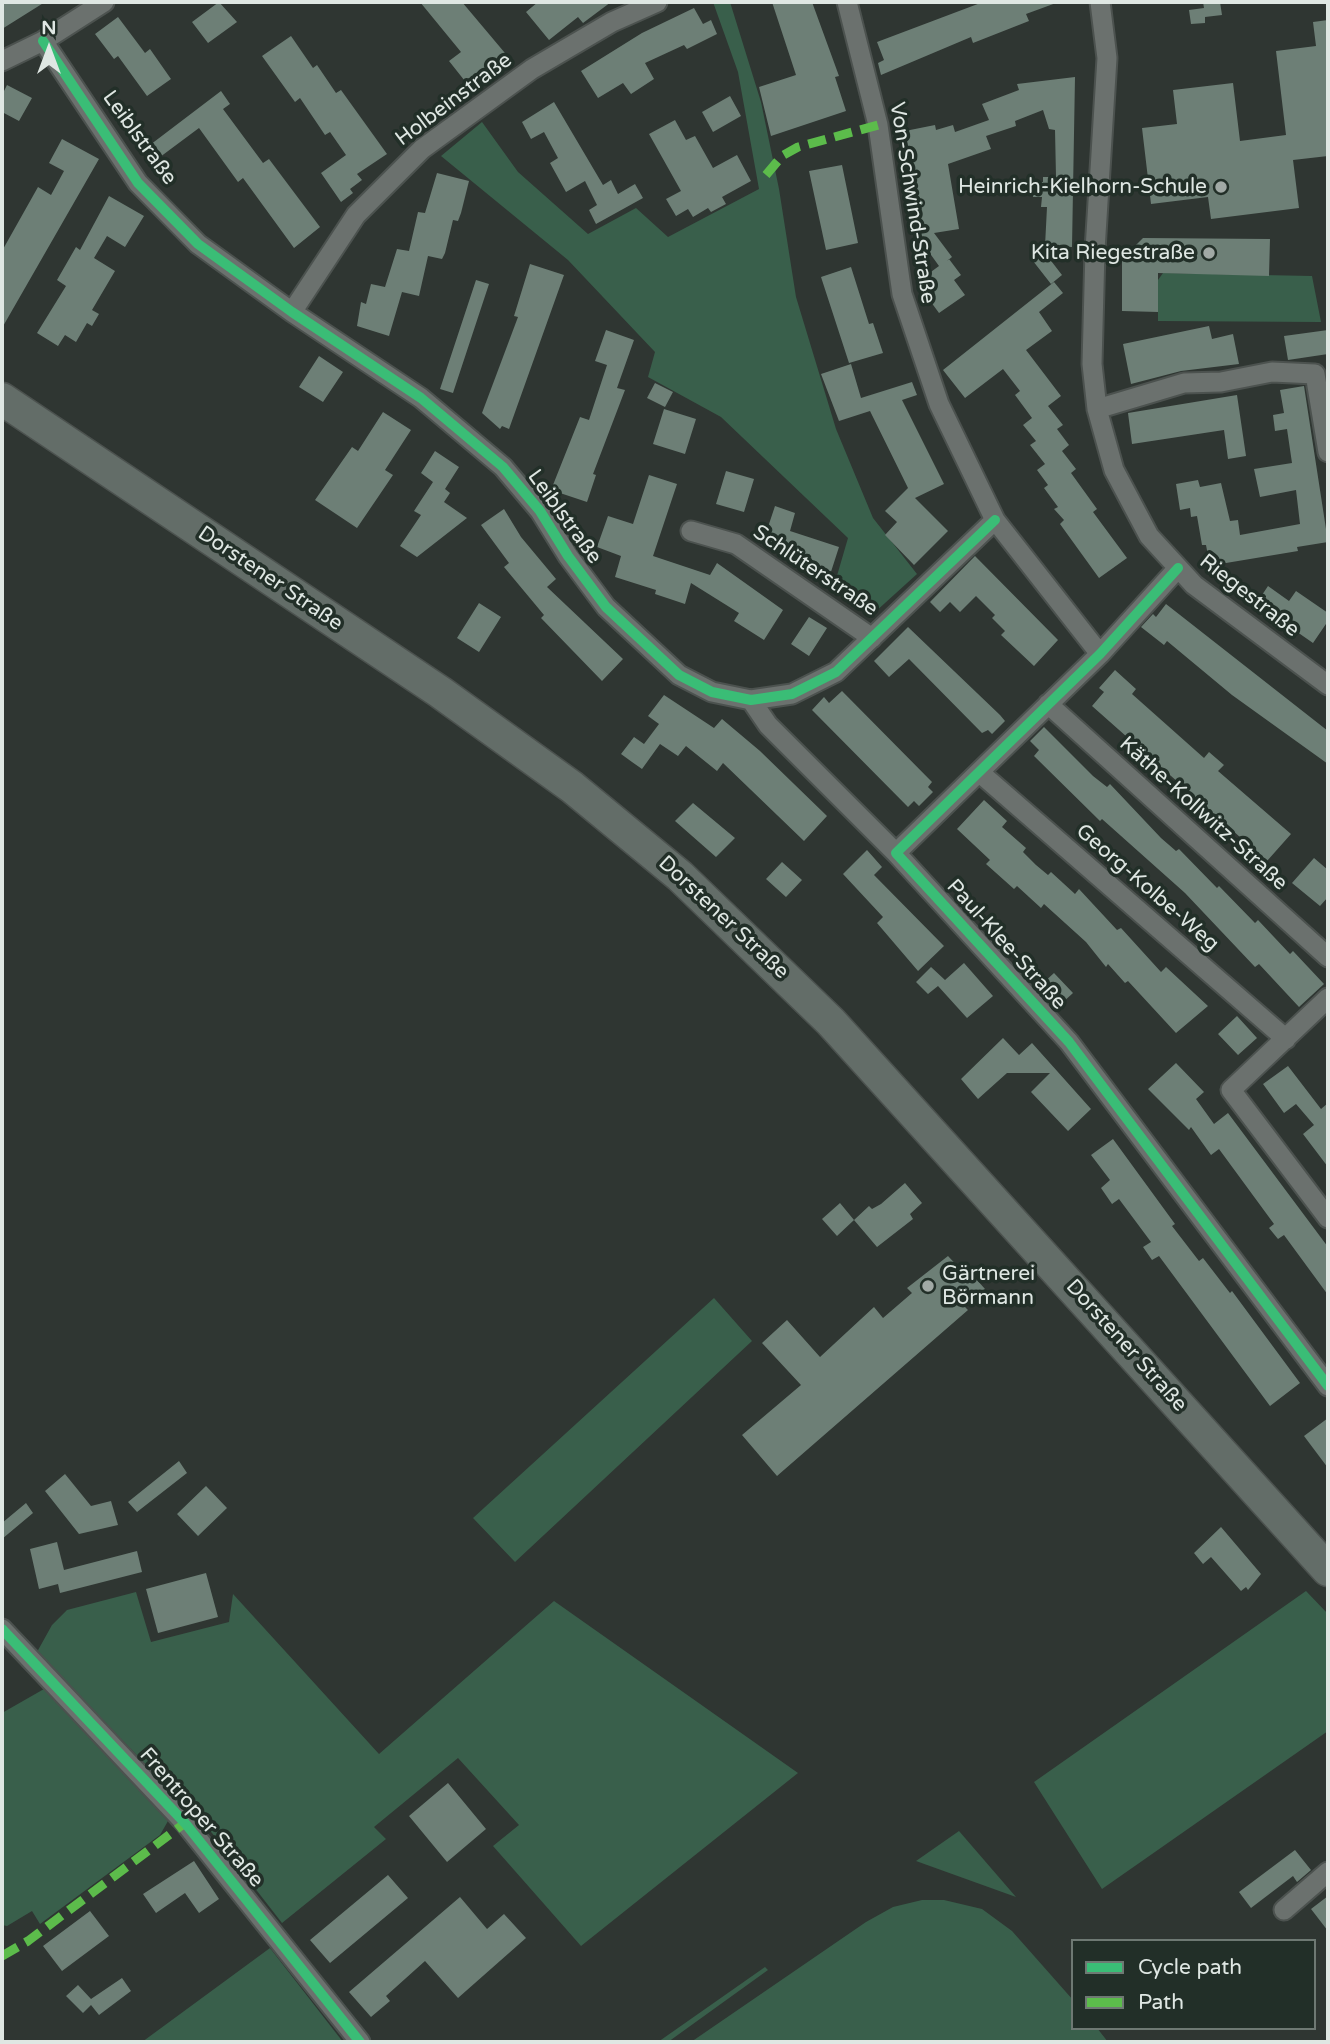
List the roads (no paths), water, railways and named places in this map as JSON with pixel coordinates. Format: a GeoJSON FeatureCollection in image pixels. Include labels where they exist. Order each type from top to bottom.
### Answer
{"type":"FeatureCollection","features":[{"type":"Feature","properties":{"kind":"main road","name":"Dorstener Straße"},"geometry":{"type":"LineString","coordinates":[[2,399],[440,692],[572,787],[680,876],[831,1022],[1328,1570]]}},
{"type":"Feature","properties":{"kind":"street"},"geometry":{"type":"LineString","coordinates":[[2,61],[43,41],[104,2]]}},
{"type":"Feature","properties":{"kind":"street","name":"Holbeinstraße"},"geometry":{"type":"LineString","coordinates":[[292,312],[356,215],[422,149],[532,69],[612,22],[657,2]]}},
{"type":"Feature","properties":{"kind":"street","name":"Von-Schwind-Straße"},"geometry":{"type":"LineString","coordinates":[[847,2],[878,125],[907,317],[939,404],[995,520],[1100,654]]}},
{"type":"Feature","properties":{"kind":"street","name":"Riegestraße"},"geometry":{"type":"LineString","coordinates":[[1100,2],[1107,58],[1092,309],[1092,364],[1097,409],[1114,470],[1149,536],[1194,585],[1328,685]]}},
{"type":"Feature","properties":{"kind":"street","name":"Leiblstraße"},"geometry":{"type":"LineString","coordinates":[[43,41],[138,183],[198,244],[292,312],[421,398],[503,467],[540,510],[568,556],[606,607],[679,675],[712,692],[751,700],[792,694],[836,672],[995,520]]}},
{"type":"Feature","properties":{"kind":"street"},"geometry":{"type":"LineString","coordinates":[[1097,409],[1184,383],[1221,382],[1272,372],[1315,374],[1328,452]]}},
{"type":"Feature","properties":{"kind":"street","name":"Schlüterstraße"},"geometry":{"type":"LineString","coordinates":[[691,531],[736,544],[872,638]]}},
{"type":"Feature","properties":{"kind":"street"},"geometry":{"type":"LineString","coordinates":[[751,700],[768,725],[896,853],[1100,654],[1178,568]]}},
{"type":"Feature","properties":{"kind":"street","name":"Käthe-Kollwitz-Straße"},"geometry":{"type":"LineString","coordinates":[[1048,704],[1328,957]]}},
{"type":"Feature","properties":{"kind":"street","name":"Georg-Kolbe-Weg"},"geometry":{"type":"LineString","coordinates":[[979,772],[1286,1039]]}},
{"type":"Feature","properties":{"kind":"street","name":"Paul-Klee-Straße"},"geometry":{"type":"LineString","coordinates":[[896,853],[1069,1042],[1328,1383]]}},
{"type":"Feature","properties":{"kind":"street"},"geometry":{"type":"LineString","coordinates":[[1328,999],[1231,1090],[1328,1218]]}},
{"type":"Feature","properties":{"kind":"street","name":"Frentroper Straße"},"geometry":{"type":"LineString","coordinates":[[2,1629],[185,1823],[360,2042]]}},
{"type":"Feature","properties":{"kind":"street"},"geometry":{"type":"LineString","coordinates":[[1284,1910],[1328,1872]]}},
{"type":"Feature","properties":{"kind":"place","name":"Heinrich-Kielhorn-Schule"},"geometry":{"type":"Point","coordinates":[1221,187]}},
{"type":"Feature","properties":{"kind":"place","name":"Kita Riegestraße"},"geometry":{"type":"Point","coordinates":[1209,253]}},
{"type":"Feature","properties":{"kind":"place","name":"Gärtnerei Börmann"},"geometry":{"type":"Point","coordinates":[928,1286]}}]}
